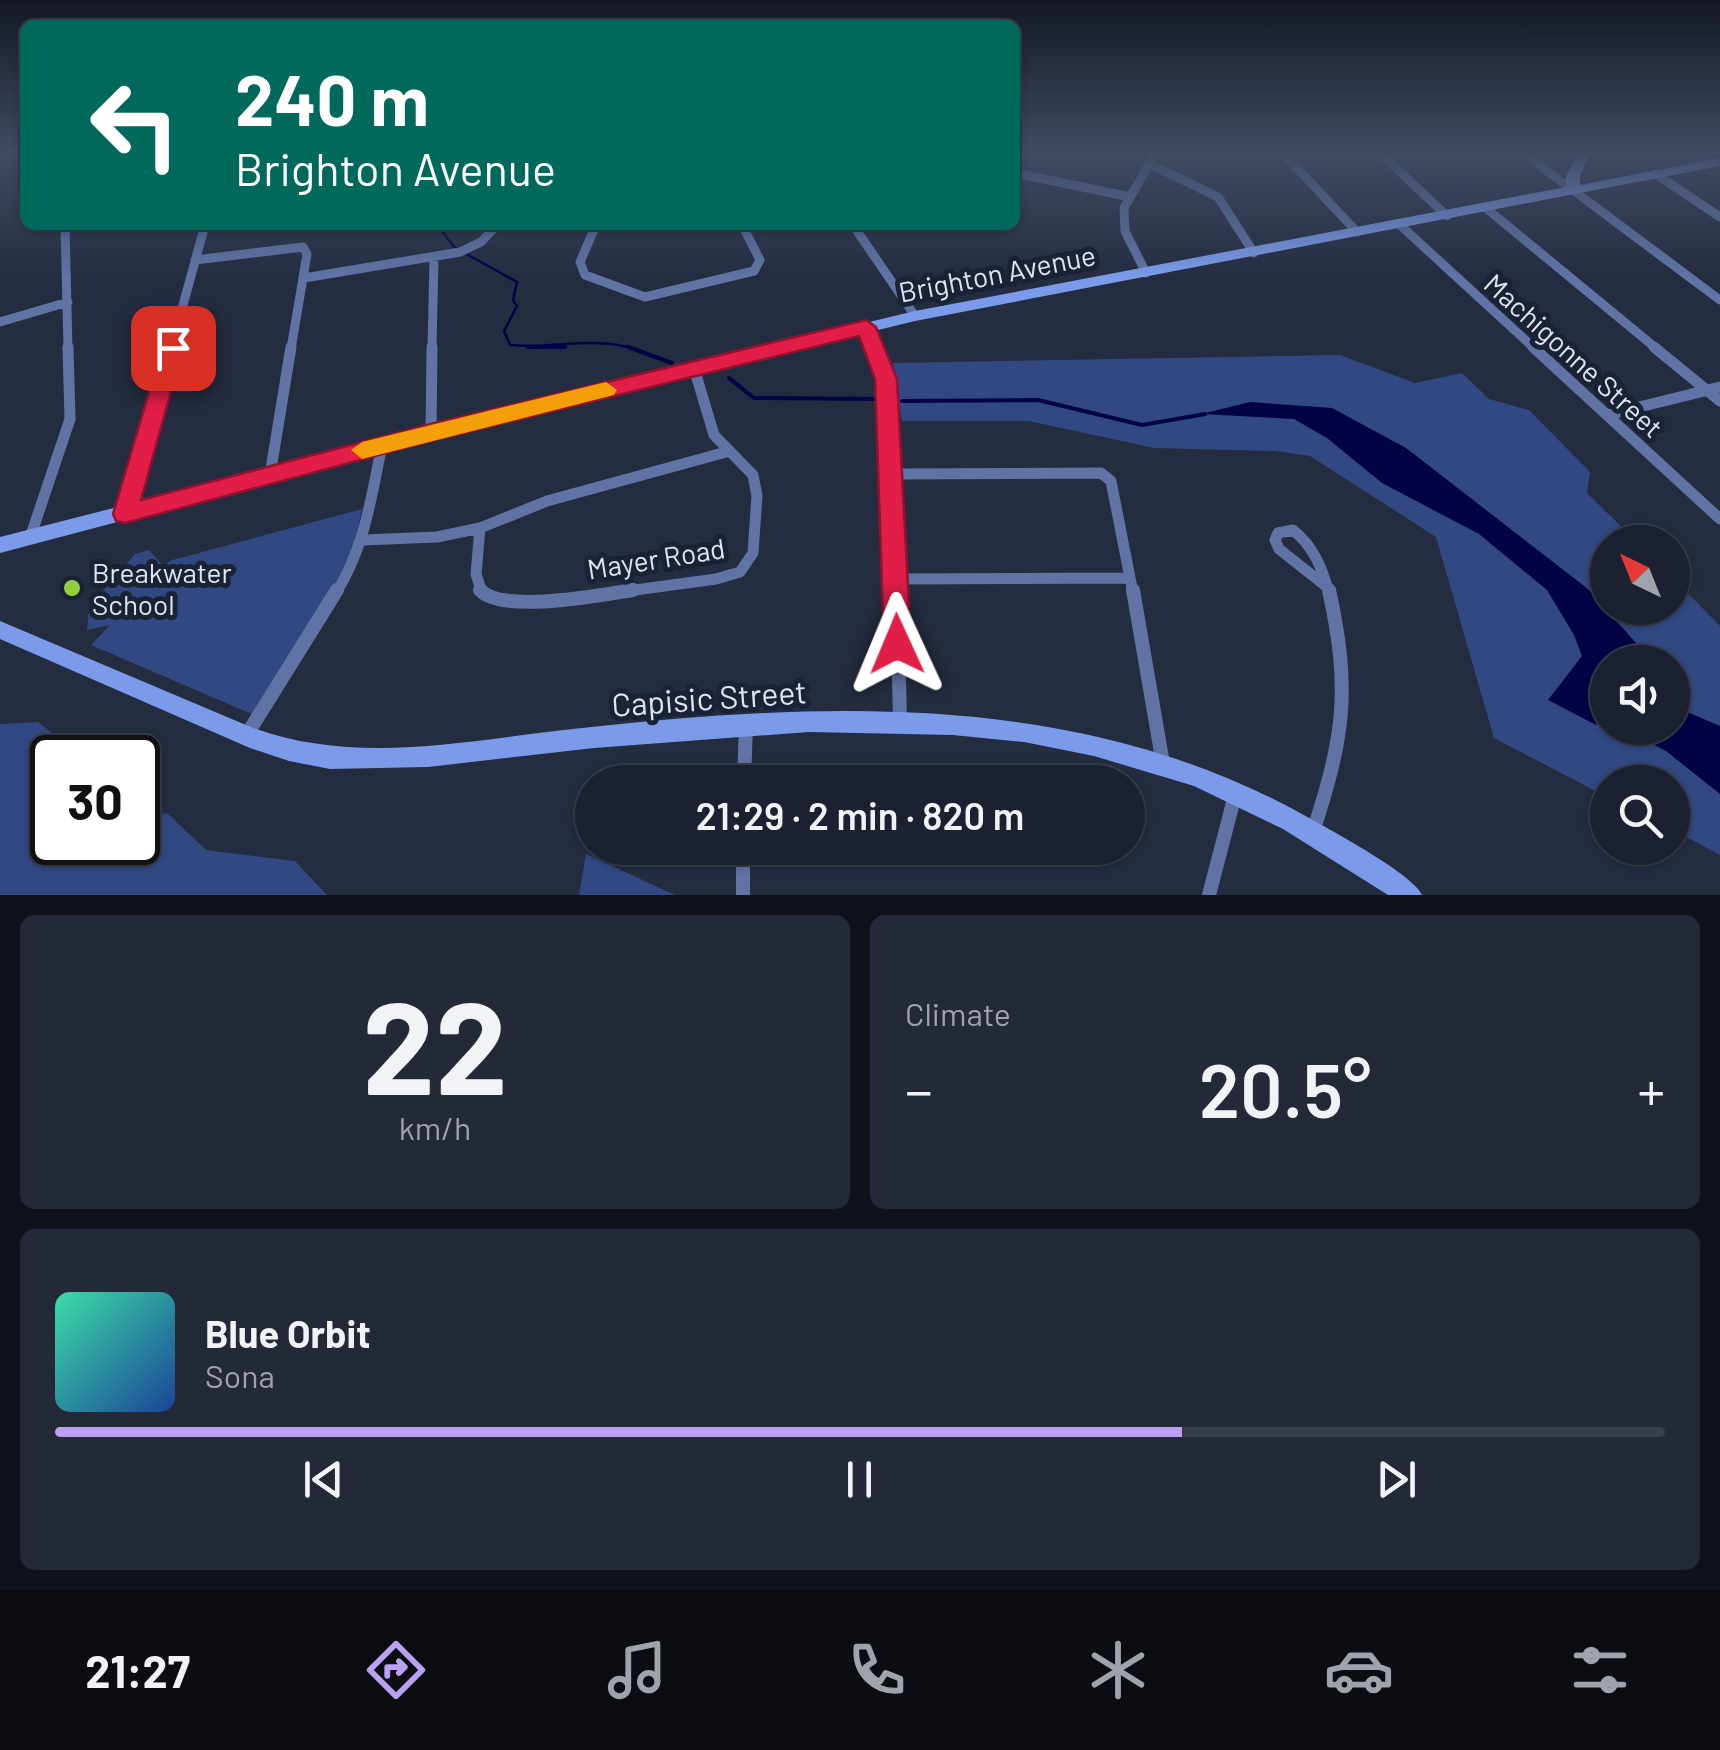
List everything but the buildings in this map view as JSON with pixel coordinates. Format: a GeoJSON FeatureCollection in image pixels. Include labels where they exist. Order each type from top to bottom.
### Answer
{"type":"FeatureCollection","features":[{"type":"Feature","properties":{"kind":"main road","name":"Brighton Avenue"},"geometry":{"type":"LineString","coordinates":[[0,545],[431,432],[866,327],[1556,194]]}},
{"type":"Feature","properties":{"kind":"main road","name":"Capisic Street"},"geometry":{"type":"LineString","coordinates":[[0,630],[272,747],[358,758],[746,725],[900,721],[1000,728],[1163,764],[1313,832],[1410,895]]}},
{"type":"Feature","properties":{"kind":"street"},"geometry":{"type":"LineString","coordinates":[[1117,194],[1126,196],[1124,234],[1146,273]]}},
{"type":"Feature","properties":{"kind":"street"},"geometry":{"type":"LineString","coordinates":[[1211,194],[1218,197],[1254,253]]}},
{"type":"Feature","properties":{"kind":"street"},"geometry":{"type":"LineString","coordinates":[[1321,194],[1357,232]]}},
{"type":"Feature","properties":{"kind":"street"},"geometry":{"type":"LineString","coordinates":[[1423,194],[1446,216]]}},
{"type":"Feature","properties":{"kind":"street"},"geometry":{"type":"LineString","coordinates":[[1579,194],[1720,300]]}},
{"type":"Feature","properties":{"kind":"street"},"geometry":{"type":"LineString","coordinates":[[1685,194],[1720,217]]}},
{"type":"Feature","properties":{"kind":"street"},"geometry":{"type":"LineString","coordinates":[[1486,208],[1714,389],[1720,401]]}},
{"type":"Feature","properties":{"kind":"street","name":"Machigonne Street"},"geometry":{"type":"LineString","coordinates":[[1399,224],[1720,519]]}},
{"type":"Feature","properties":{"kind":"street"},"geometry":{"type":"LineString","coordinates":[[30,538],[70,418],[65,230]]}},
{"type":"Feature","properties":{"kind":"street"},"geometry":{"type":"LineString","coordinates":[[125,514],[204,230]]}},
{"type":"Feature","properties":{"kind":"street"},"geometry":{"type":"LineString","coordinates":[[304,278],[452,254],[474,246],[492,230]]}},
{"type":"Feature","properties":{"kind":"street"},"geometry":{"type":"LineString","coordinates":[[594,230],[580,269],[592,280],[645,297],[754,271],[760,260],[745,230]]}},
{"type":"Feature","properties":{"kind":"street"},"geometry":{"type":"LineString","coordinates":[[856,230],[915,316]]}},
{"type":"Feature","properties":{"kind":"street"},"geometry":{"type":"LineString","coordinates":[[196,260],[303,247],[307,254],[270,474]]}},
{"type":"Feature","properties":{"kind":"street"},"geometry":{"type":"LineString","coordinates":[[431,432],[434,258]]}},
{"type":"Feature","properties":{"kind":"street"},"geometry":{"type":"LineString","coordinates":[[0,322],[68,302]]}},
{"type":"Feature","properties":{"kind":"street"},"geometry":{"type":"LineString","coordinates":[[866,327],[886,379],[900,721]]}},
{"type":"Feature","properties":{"kind":"street","name":"Mayer Road"},"geometry":{"type":"LineString","coordinates":[[480,528],[477,586],[484,596],[496,602],[533,602],[740,572],[753,553],[757,496],[753,475],[714,436],[694,368]]}},
{"type":"Feature","properties":{"kind":"street"},"geometry":{"type":"LineString","coordinates":[[1606,415],[1714,389]]}},
{"type":"Feature","properties":{"kind":"street"},"geometry":{"type":"LineString","coordinates":[[246,736],[337,595],[364,540],[382,445]]}},
{"type":"Feature","properties":{"kind":"street"},"geometry":{"type":"LineString","coordinates":[[364,540],[437,537],[480,528],[547,500],[730,451]]}},
{"type":"Feature","properties":{"kind":"street"},"geometry":{"type":"LineString","coordinates":[[890,474],[1101,474],[1111,480],[1158,718],[1163,764]]}},
{"type":"Feature","properties":{"kind":"street"},"geometry":{"type":"LineString","coordinates":[[897,580],[1129,578]]}},
{"type":"Feature","properties":{"kind":"street"},"geometry":{"type":"LineString","coordinates":[[1313,832],[1336,763],[1342,721],[1339,643],[1328,587]]}},
{"type":"Feature","properties":{"kind":"street"},"geometry":{"type":"LineString","coordinates":[[745,765],[746,725]]}},
{"type":"Feature","properties":{"kind":"street"},"geometry":{"type":"LineString","coordinates":[[1209,895],[1235,794]]}},
{"type":"Feature","properties":{"kind":"street"},"geometry":{"type":"LineString","coordinates":[[743,865],[743,895]]}},
{"type":"Feature","properties":{"kind":"shaded area"},"geometry":{"type":"Polygon","coordinates":[[[1340,355],[1415,383],[1462,373],[1489,399],[1529,410],[1590,472],[1587,493],[1620,525],[1590,525],[1590,625],[1690,625],[1690,595],[1720,626],[1720,855],[1690,839],[1690,765],[1590,765],[1590,788],[1494,738],[1436,537],[1310,456],[1276,451],[1154,448],[1029,421],[902,421],[893,363],[1340,355]]]}},
{"type":"Feature","properties":{"kind":"shaded area"},"geometry":{"type":"Polygon","coordinates":[[[1250,402],[1332,408],[1406,448],[1588,589],[1590,625],[1620,625],[1637,645],[1590,645],[1590,722],[1548,700],[1582,656],[1574,635],[1547,590],[1479,534],[1382,483],[1327,438],[1294,419],[1201,414],[1250,402]]]}},
{"type":"Feature","properties":{"kind":"shaded area"},"geometry":{"type":"Polygon","coordinates":[[[362,509],[353,554],[254,715],[91,645],[110,625],[87,630],[89,607],[135,554],[149,550],[164,567],[169,561],[362,509]]]}},
{"type":"Feature","properties":{"kind":"shaded area"},"geometry":{"type":"Polygon","coordinates":[[[1690,713],[1720,726],[1720,794],[1690,770],[1690,765],[1684,765],[1654,745],[1690,745],[1690,713]]]}},
{"type":"Feature","properties":{"kind":"shaded area"},"geometry":{"type":"Polygon","coordinates":[[[38,722],[54,735],[30,735],[30,865],[160,865],[160,813],[168,814],[206,850],[295,861],[327,895],[0,895],[0,724],[38,722]]]}},
{"type":"Feature","properties":{"kind":"shaded area"},"geometry":{"type":"Polygon","coordinates":[[[584,865],[610,865],[675,895],[579,895],[584,865]]]}},
{"type":"Feature","properties":{"kind":"waterway"},"geometry":{"type":"LineString","coordinates":[[442,230],[454,247],[517,282],[513,300],[517,306],[504,331],[510,345],[605,343],[632,348]]}},
{"type":"Feature","properties":{"kind":"waterway"},"geometry":{"type":"LineString","coordinates":[[528,347],[565,347]]}},
{"type":"Feature","properties":{"kind":"waterway"},"geometry":{"type":"LineString","coordinates":[[632,348],[672,363]]}},
{"type":"Feature","properties":{"kind":"waterway"},"geometry":{"type":"LineString","coordinates":[[729,378],[754,398],[879,399]]}},
{"type":"Feature","properties":{"kind":"waterway"},"geometry":{"type":"LineString","coordinates":[[902,401],[1038,400],[1142,425],[1205,414]]}},
{"type":"Feature","properties":{"kind":"slow traffic"},"geometry":{"type":"LineString","coordinates":[[362,450],[606,390]]}},
{"type":"Feature","properties":{"kind":"place","name":"Breakwater School"},"geometry":{"type":"Point","coordinates":[72,588]}},
{"type":"Feature","properties":{"kind":"route"},"geometry":{"type":"LineString","coordinates":[[173,348],[125,514],[431,432],[866,327],[886,379],[897,644]]}}]}
